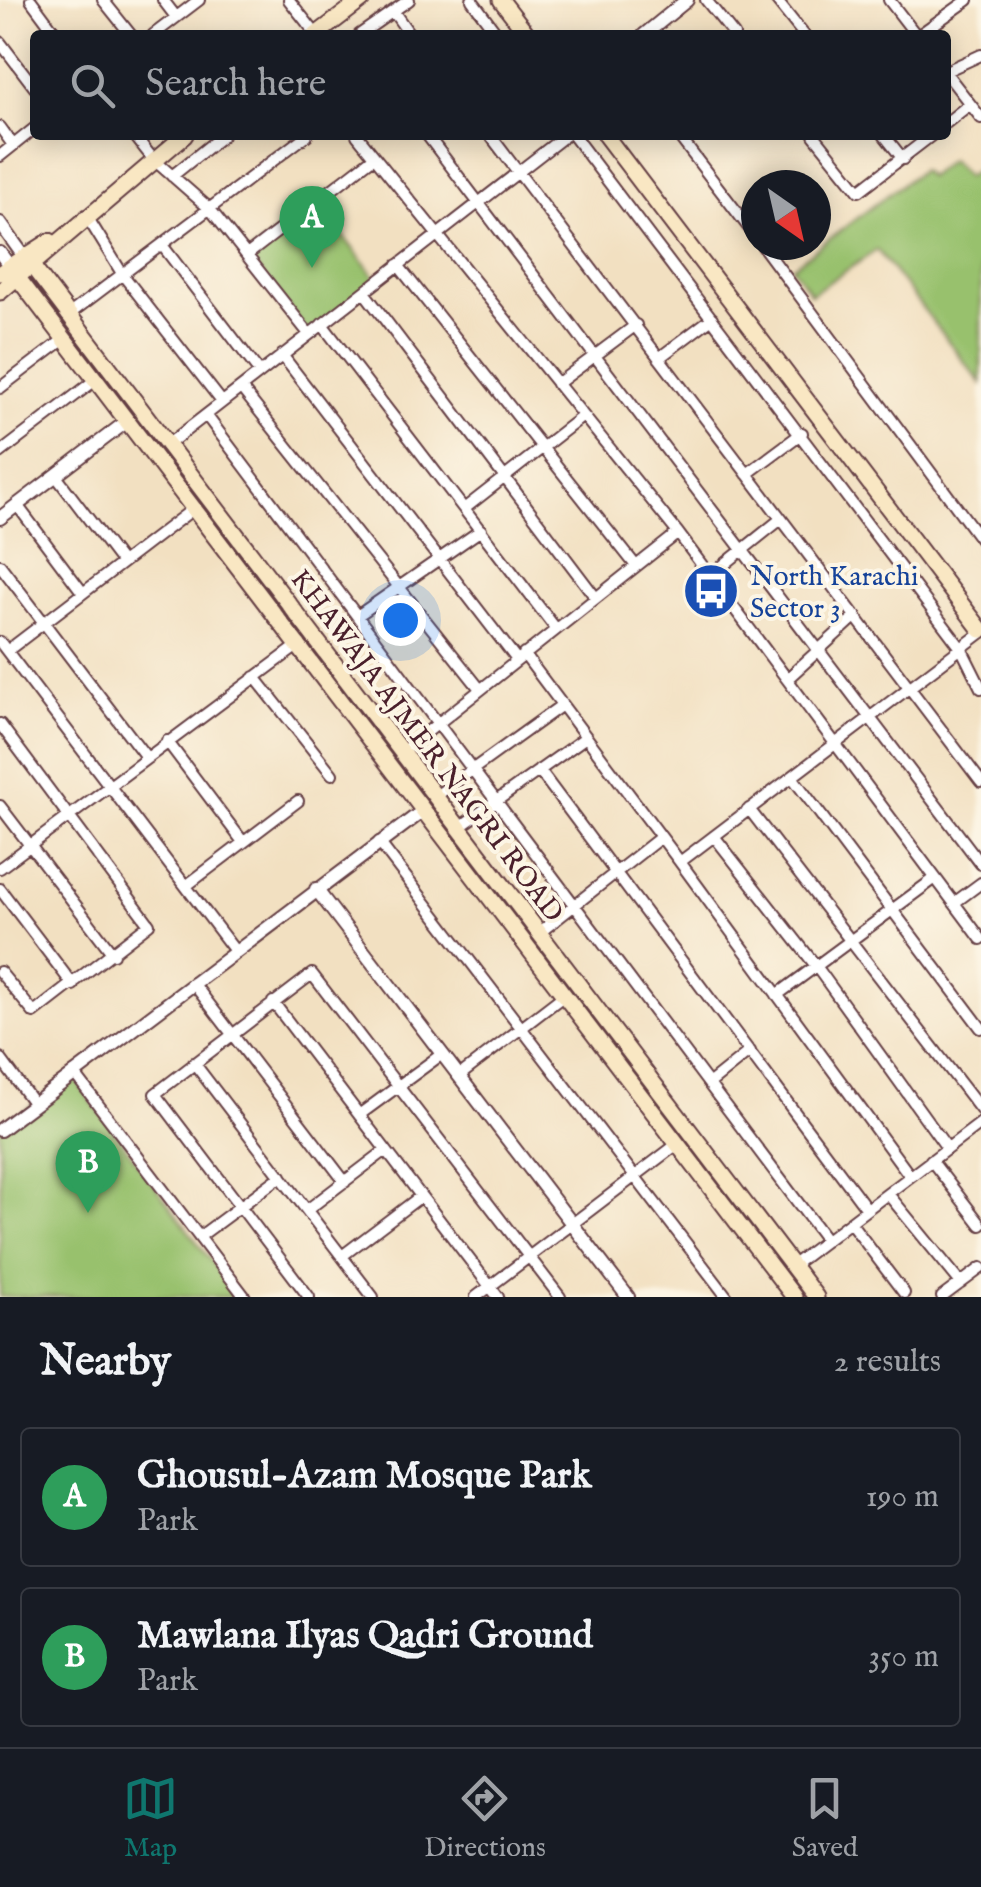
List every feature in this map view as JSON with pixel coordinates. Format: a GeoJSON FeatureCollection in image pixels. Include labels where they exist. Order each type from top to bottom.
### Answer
{"type":"FeatureCollection","features":[{"type":"Feature","properties":{"kind":"main road"},"geometry":{"type":"LineString","coordinates":[[323,30],[362,0]]}},
{"type":"Feature","properties":{"kind":"main road"},"geometry":{"type":"LineString","coordinates":[[500,0],[524,30]]}},
{"type":"Feature","properties":{"kind":"main road"},"geometry":{"type":"LineString","coordinates":[[0,292],[7,267],[28,261],[179,140]]}},
{"type":"Feature","properties":{"kind":"main road"},"geometry":{"type":"LineString","coordinates":[[609,140],[981,632]]}},
{"type":"Feature","properties":{"kind":"main road","name":"KHAWAJA AJMER NAGRI ROAD"},"geometry":{"type":"LineString","coordinates":[[28,261],[816,1297]]}},
{"type":"Feature","properties":{"kind":"main road","name":"KHAWAJA AJMER NAGRI ROAD"},"geometry":{"type":"LineString","coordinates":[[7,267],[301,644],[794,1297]]}},
{"type":"Feature","properties":{"kind":"main road"},"geometry":{"type":"LineString","coordinates":[[364,730],[378,720]]}},
{"type":"Feature","properties":{"kind":"main road"},"geometry":{"type":"LineString","coordinates":[[496,907],[510,897]]}},
{"type":"Feature","properties":{"kind":"street"},"geometry":{"type":"LineString","coordinates":[[31,0],[53,30]]}},
{"type":"Feature","properties":{"kind":"street"},"geometry":{"type":"LineString","coordinates":[[104,0],[126,30]]}},
{"type":"Feature","properties":{"kind":"street"},"geometry":{"type":"LineString","coordinates":[[163,0],[176,17]]}},
{"type":"Feature","properties":{"kind":"street"},"geometry":{"type":"LineString","coordinates":[[160,30],[199,0]]}},
{"type":"Feature","properties":{"kind":"street"},"geometry":{"type":"LineString","coordinates":[[289,0],[312,30]]}},
{"type":"Feature","properties":{"kind":"street"},"geometry":{"type":"LineString","coordinates":[[365,30],[409,0]]}},
{"type":"Feature","properties":{"kind":"street"},"geometry":{"type":"LineString","coordinates":[[472,0],[494,30]]}},
{"type":"Feature","properties":{"kind":"street"},"geometry":{"type":"LineString","coordinates":[[650,30],[687,0]]}},
{"type":"Feature","properties":{"kind":"street"},"geometry":{"type":"LineString","coordinates":[[706,0],[730,30]]}},
{"type":"Feature","properties":{"kind":"street"},"geometry":{"type":"LineString","coordinates":[[776,0],[800,30]]}},
{"type":"Feature","properties":{"kind":"street"},"geometry":{"type":"LineString","coordinates":[[889,0],[913,30]]}},
{"type":"Feature","properties":{"kind":"street"},"geometry":{"type":"LineString","coordinates":[[924,30],[968,0]]}},
{"type":"Feature","properties":{"kind":"street"},"geometry":{"type":"LineString","coordinates":[[392,11],[406,30]]}},
{"type":"Feature","properties":{"kind":"street"},"geometry":{"type":"LineString","coordinates":[[0,42],[30,81]]}},
{"type":"Feature","properties":{"kind":"street"},"geometry":{"type":"LineString","coordinates":[[951,70],[981,56]]}},
{"type":"Feature","properties":{"kind":"street"},"geometry":{"type":"LineString","coordinates":[[951,78],[977,111],[951,121]]}},
{"type":"Feature","properties":{"kind":"street"},"geometry":{"type":"LineString","coordinates":[[0,128],[14,145]]}},
{"type":"Feature","properties":{"kind":"street"},"geometry":{"type":"LineString","coordinates":[[0,156],[30,132]]}},
{"type":"Feature","properties":{"kind":"street"},"geometry":{"type":"LineString","coordinates":[[138,140],[153,160],[210,209],[309,334]]}},
{"type":"Feature","properties":{"kind":"street"},"geometry":{"type":"LineString","coordinates":[[172,176],[217,140]]}},
{"type":"Feature","properties":{"kind":"street"},"geometry":{"type":"LineString","coordinates":[[67,316],[300,140]]}},
{"type":"Feature","properties":{"kind":"street"},"geometry":{"type":"LineString","coordinates":[[361,140],[678,533],[981,939]]}},
{"type":"Feature","properties":{"kind":"street"},"geometry":{"type":"LineString","coordinates":[[431,140],[981,864]]}},
{"type":"Feature","properties":{"kind":"street"},"geometry":{"type":"LineString","coordinates":[[494,140],[981,782]]}},
{"type":"Feature","properties":{"kind":"street"},"geometry":{"type":"LineString","coordinates":[[166,446],[563,140]]}},
{"type":"Feature","properties":{"kind":"street"},"geometry":{"type":"LineString","coordinates":[[574,140],[802,433],[962,648],[981,688]]}},
{"type":"Feature","properties":{"kind":"street"},"geometry":{"type":"LineString","coordinates":[[682,140],[741,217]]}},
{"type":"Feature","properties":{"kind":"street"},"geometry":{"type":"LineString","coordinates":[[818,140],[859,192],[926,140]]}},
{"type":"Feature","properties":{"kind":"street"},"geometry":{"type":"LineString","coordinates":[[888,140],[903,159]]}},
{"type":"Feature","properties":{"kind":"street"},"geometry":{"type":"LineString","coordinates":[[247,256],[374,158]]}},
{"type":"Feature","properties":{"kind":"street"},"geometry":{"type":"LineString","coordinates":[[86,215],[123,275],[222,402]]}},
{"type":"Feature","properties":{"kind":"street","name":"KHAWAJA AJMER NAGRI ROAD"},"geometry":{"type":"LineString","coordinates":[[0,223],[28,261]]}},
{"type":"Feature","properties":{"kind":"street"},"geometry":{"type":"LineString","coordinates":[[162,246],[260,373]]}},
{"type":"Feature","properties":{"kind":"street"},"geometry":{"type":"LineString","coordinates":[[773,260],[981,540]]}},
{"type":"Feature","properties":{"kind":"street"},"geometry":{"type":"LineString","coordinates":[[398,266],[636,566]]}},
{"type":"Feature","properties":{"kind":"street"},"geometry":{"type":"LineString","coordinates":[[364,292],[596,598]]}},
{"type":"Feature","properties":{"kind":"street"},"geometry":{"type":"LineString","coordinates":[[658,358],[712,318]]}},
{"type":"Feature","properties":{"kind":"street"},"geometry":{"type":"LineString","coordinates":[[322,324],[556,629]]}},
{"type":"Feature","properties":{"kind":"street"},"geometry":{"type":"LineString","coordinates":[[557,384],[636,326]]}},
{"type":"Feature","properties":{"kind":"street"},"geometry":{"type":"LineString","coordinates":[[0,388],[63,340]]}},
{"type":"Feature","properties":{"kind":"street"},"geometry":{"type":"LineString","coordinates":[[282,355],[440,559],[562,705],[910,1176]]}},
{"type":"Feature","properties":{"kind":"street"},"geometry":{"type":"LineString","coordinates":[[0,453],[94,381]]}},
{"type":"Feature","properties":{"kind":"street"},"geometry":{"type":"LineString","coordinates":[[240,388],[480,689]]}},
{"type":"Feature","properties":{"kind":"street"},"geometry":{"type":"LineString","coordinates":[[206,415],[360,614],[437,723],[826,1240]]}},
{"type":"Feature","properties":{"kind":"street"},"geometry":{"type":"LineString","coordinates":[[464,509],[582,416]]}},
{"type":"Feature","properties":{"kind":"street"},"geometry":{"type":"LineString","coordinates":[[0,518],[126,422]]}},
{"type":"Feature","properties":{"kind":"street"},"geometry":{"type":"LineString","coordinates":[[748,474],[802,433]]}},
{"type":"Feature","properties":{"kind":"street"},"geometry":{"type":"LineString","coordinates":[[56,476],[122,564]]}},
{"type":"Feature","properties":{"kind":"street"},"geometry":{"type":"LineString","coordinates":[[17,506],[84,593]]}},
{"type":"Feature","properties":{"kind":"street"},"geometry":{"type":"LineString","coordinates":[[193,509],[44,623],[3,647],[235,951]]}},
{"type":"Feature","properties":{"kind":"street"},"geometry":{"type":"LineString","coordinates":[[710,576],[781,518]]}},
{"type":"Feature","properties":{"kind":"street"},"geometry":{"type":"LineString","coordinates":[[360,614],[481,530]]}},
{"type":"Feature","properties":{"kind":"street"},"geometry":{"type":"LineString","coordinates":[[402,752],[678,533]]}},
{"type":"Feature","properties":{"kind":"street"},"geometry":{"type":"LineString","coordinates":[[0,565],[146,757]]}},
{"type":"Feature","properties":{"kind":"street"},"geometry":{"type":"LineString","coordinates":[[787,679],[856,616]]}},
{"type":"Feature","properties":{"kind":"street"},"geometry":{"type":"LineString","coordinates":[[680,862],[981,632]]}},
{"type":"Feature","properties":{"kind":"street"},"geometry":{"type":"LineString","coordinates":[[0,868],[301,644]]}},
{"type":"Feature","properties":{"kind":"street"},"geometry":{"type":"LineString","coordinates":[[255,677],[332,774]]}},
{"type":"Feature","properties":{"kind":"street"},"geometry":{"type":"LineString","coordinates":[[436,796],[562,705]]}},
{"type":"Feature","properties":{"kind":"street"},"geometry":{"type":"LineString","coordinates":[[0,724],[148,918],[147,930],[34,1013],[0,972]]}},
{"type":"Feature","properties":{"kind":"street"},"geometry":{"type":"LineString","coordinates":[[460,828],[586,737]]}},
{"type":"Feature","properties":{"kind":"street"},"geometry":{"type":"LineString","coordinates":[[167,742],[244,842]]}},
{"type":"Feature","properties":{"kind":"street"},"geometry":{"type":"LineString","coordinates":[[539,770],[867,1210]]}},
{"type":"Feature","properties":{"kind":"street"},"geometry":{"type":"LineString","coordinates":[[792,778],[981,1028]]}},
{"type":"Feature","properties":{"kind":"street"},"geometry":{"type":"LineString","coordinates":[[186,886],[298,801]]}},
{"type":"Feature","properties":{"kind":"street"},"geometry":{"type":"LineString","coordinates":[[0,806],[113,954]]}},
{"type":"Feature","properties":{"kind":"street"},"geometry":{"type":"LineString","coordinates":[[749,809],[981,1110]]}},
{"type":"Feature","properties":{"kind":"street"},"geometry":{"type":"LineString","coordinates":[[0,1130],[424,810]]}},
{"type":"Feature","properties":{"kind":"street"},"geometry":{"type":"LineString","coordinates":[[714,836],[816,966],[947,1148]]}},
{"type":"Feature","properties":{"kind":"street"},"geometry":{"type":"LineString","coordinates":[[538,933],[661,837]]}},
{"type":"Feature","properties":{"kind":"street"},"geometry":{"type":"LineString","coordinates":[[379,842],[726,1297]]}},
{"type":"Feature","properties":{"kind":"street"},"geometry":{"type":"LineString","coordinates":[[777,995],[934,879]]}},
{"type":"Feature","properties":{"kind":"street"},"geometry":{"type":"LineString","coordinates":[[954,903],[981,884]]}},
{"type":"Feature","properties":{"kind":"street"},"geometry":{"type":"LineString","coordinates":[[0,889],[73,984]]}},
{"type":"Feature","properties":{"kind":"street"},"geometry":{"type":"LineString","coordinates":[[316,889],[628,1297]]}},
{"type":"Feature","properties":{"kind":"street"},"geometry":{"type":"LineString","coordinates":[[309,1297],[155,1095],[312,974],[560,1297]]}},
{"type":"Feature","properties":{"kind":"street"},"geometry":{"type":"LineString","coordinates":[[193,983],[345,1182]]}},
{"type":"Feature","properties":{"kind":"street"},"geometry":{"type":"LineString","coordinates":[[458,1076],[563,996]]}},
{"type":"Feature","properties":{"kind":"street"},"geometry":{"type":"LineString","coordinates":[[273,1002],[498,1297]]}},
{"type":"Feature","properties":{"kind":"street"},"geometry":{"type":"LineString","coordinates":[[710,1083],[750,1052]]}},
{"type":"Feature","properties":{"kind":"street"},"geometry":{"type":"LineString","coordinates":[[359,1116],[442,1054]]}},
{"type":"Feature","properties":{"kind":"street"},"geometry":{"type":"LineString","coordinates":[[0,1058],[34,1104]]}},
{"type":"Feature","properties":{"kind":"street"},"geometry":{"type":"LineString","coordinates":[[194,1062],[373,1297]]}},
{"type":"Feature","properties":{"kind":"street"},"geometry":{"type":"LineString","coordinates":[[74,1074],[245,1297]]}},
{"type":"Feature","properties":{"kind":"street"},"geometry":{"type":"LineString","coordinates":[[792,1266],[981,1123]]}},
{"type":"Feature","properties":{"kind":"street"},"geometry":{"type":"LineString","coordinates":[[476,1297],[676,1145]]}},
{"type":"Feature","properties":{"kind":"street"},"geometry":{"type":"LineString","coordinates":[[307,1210],[386,1150]]}},
{"type":"Feature","properties":{"kind":"street"},"geometry":{"type":"LineString","coordinates":[[932,1160],[981,1225]]}},
{"type":"Feature","properties":{"kind":"street"},"geometry":{"type":"LineString","coordinates":[[199,1238],[280,1176]]}},
{"type":"Feature","properties":{"kind":"street"},"geometry":{"type":"LineString","coordinates":[[888,1194],[961,1282]]}},
{"type":"Feature","properties":{"kind":"street"},"geometry":{"type":"LineString","coordinates":[[342,1256],[421,1196]]}},
{"type":"Feature","properties":{"kind":"street"},"geometry":{"type":"LineString","coordinates":[[850,1222],[904,1294]]}},
{"type":"Feature","properties":{"kind":"street"},"geometry":{"type":"LineString","coordinates":[[942,1297],[981,1268]]}},
{"type":"Feature","properties":{"kind":"green space"},"geometry":{"type":"Polygon","coordinates":[[[950,160],[966,177],[981,167],[981,383],[877,250],[811,294],[792,267],[801,260],[831,260],[831,238],[921,170],[928,177],[950,160]]]}},
{"type":"Feature","properties":{"kind":"green space"},"geometry":{"type":"Polygon","coordinates":[[[317,202],[378,281],[309,334],[247,255],[317,202]]]}},
{"type":"Feature","properties":{"kind":"green space"},"geometry":{"type":"Polygon","coordinates":[[[72,1075],[238,1297],[0,1297],[0,1129],[72,1075]]]}},
{"type":"Feature","properties":{"kind":"place","name":"Ghousul-Azam Mosque Park"},"geometry":{"type":"Point","coordinates":[312,268]}},
{"type":"Feature","properties":{"kind":"place","name":"North Karachi Sector 3"},"geometry":{"type":"Point","coordinates":[711,591]}},
{"type":"Feature","properties":{"kind":"place","name":"Mawlana Ilyas Qadri Ground"},"geometry":{"type":"Point","coordinates":[88,1213]}}]}
